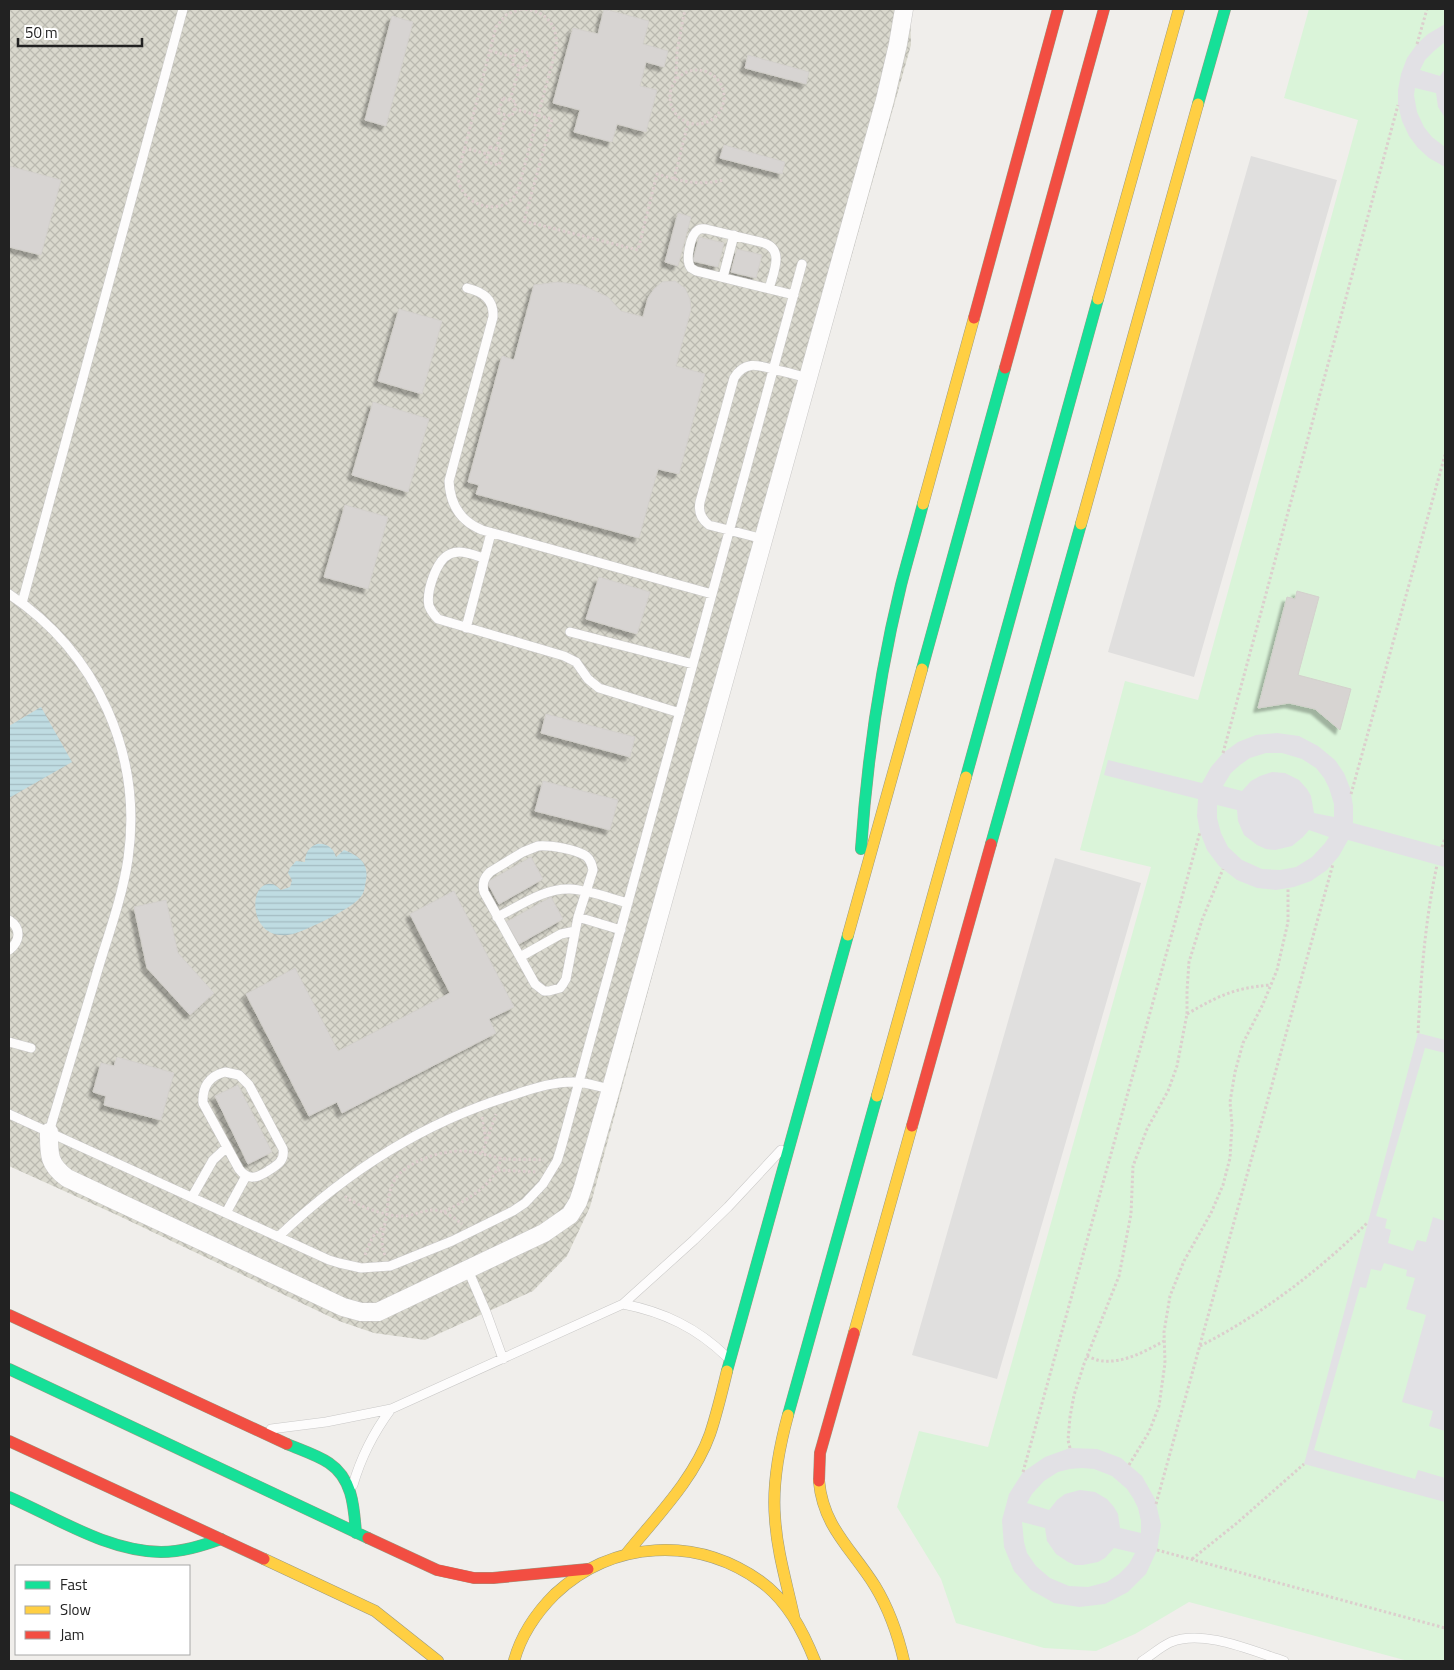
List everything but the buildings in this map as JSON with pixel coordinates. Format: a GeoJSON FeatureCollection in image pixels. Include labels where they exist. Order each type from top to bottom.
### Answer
{"type":"FeatureCollection","features":[{"type":"Feature","properties":{"kind":"main road"},"geometry":{"type":"LineString","coordinates":[[858,901],[867,774],[882,675],[900,586],[1058,9]]}},
{"type":"Feature","properties":{"kind":"main road"},"geometry":{"type":"LineString","coordinates":[[627,1553],[688,1478],[710,1434],[1104,9]]}},
{"type":"Feature","properties":{"kind":"main road"},"geometry":{"type":"LineString","coordinates":[[794,1617],[776,1530],[776,1475],[786,1420],[847,1217],[1179,9]]}},
{"type":"Feature","properties":{"kind":"main road"},"geometry":{"type":"LineString","coordinates":[[904,1661],[896,1630],[877,1588],[830,1523],[820,1495],[818,1481],[820,1453],[878,1227],[1225,9]]}},
{"type":"Feature","properties":{"kind":"main road"},"geometry":{"type":"LineString","coordinates":[[9,1315],[329,1463],[343,1476],[351,1492],[356,1533]]}},
{"type":"Feature","properties":{"kind":"main road"},"geometry":{"type":"LineString","coordinates":[[9,1369],[436,1570],[465,1576],[493,1578],[588,1569]]}},
{"type":"Feature","properties":{"kind":"main road"},"geometry":{"type":"LineString","coordinates":[[9,1441],[375,1611],[438,1661]]}},
{"type":"Feature","properties":{"kind":"main road"},"geometry":{"type":"LineString","coordinates":[[9,1496],[102,1539],[131,1549],[176,1551],[221,1540]]}},
{"type":"Feature","properties":{"kind":"main road"},"geometry":{"type":"LineString","coordinates":[[514,1661],[525,1633],[538,1613],[554,1594],[570,1580],[607,1560],[627,1553],[678,1549],[708,1555],[735,1566],[761,1582],[794,1617],[806,1638],[815,1661]]}},
{"type":"Feature","properties":{"kind":"street"},"geometry":{"type":"LineString","coordinates":[[49,1132],[48,1153],[58,1171],[67,1178],[343,1307],[361,1312],[378,1312],[544,1233],[570,1215],[578,1202],[583,1187],[611,1089],[885,100],[904,9]]}},
{"type":"Feature","properties":{"kind":"lane"},"geometry":{"type":"LineString","coordinates":[[22,603],[183,9]]}},
{"type":"Feature","properties":{"kind":"lane"},"geometry":{"type":"LineString","coordinates":[[769,289],[776,260],[774,249],[764,243],[734,235],[700,229],[694,234],[688,256],[688,265],[693,270],[723,277],[769,289],[794,295]]}},
{"type":"Feature","properties":{"kind":"lane"},"geometry":{"type":"LineString","coordinates":[[723,277],[734,235]]}},
{"type":"Feature","properties":{"kind":"lane"},"geometry":{"type":"LineString","coordinates":[[9,1114],[334,1262],[361,1268],[390,1266],[432,1251],[514,1211],[544,1184],[557,1160],[579,1082],[802,264]]}},
{"type":"Feature","properties":{"kind":"lane"},"geometry":{"type":"LineString","coordinates":[[467,288],[479,291],[489,299],[494,310],[451,472],[450,490],[455,507],[460,515],[474,526],[491,532],[712,594]]}},
{"type":"Feature","properties":{"kind":"lane"},"geometry":{"type":"LineString","coordinates":[[763,539],[709,525],[701,517],[699,507],[734,378],[741,369],[751,365],[808,378]]}},
{"type":"Feature","properties":{"kind":"lane"},"geometry":{"type":"LineString","coordinates":[[466,628],[491,532]]}},
{"type":"Feature","properties":{"kind":"lane"},"geometry":{"type":"LineString","coordinates":[[484,558],[458,552],[444,557],[439,562],[429,594],[430,608],[438,619],[564,656],[576,662],[598,688],[680,713]]}},
{"type":"Feature","properties":{"kind":"lane"},"geometry":{"type":"LineString","coordinates":[[9,594],[58,635],[79,660],[100,694],[111,716],[125,763],[131,811],[131,835],[123,883],[49,1132]]}},
{"type":"Feature","properties":{"kind":"lane"},"geometry":{"type":"LineString","coordinates":[[570,632],[693,664]]}},
{"type":"Feature","properties":{"kind":"lane"},"geometry":{"type":"LineString","coordinates":[[538,846],[553,846],[580,854],[590,860],[593,870],[578,917],[564,984],[555,990],[544,991],[534,984],[484,892],[483,886],[486,876],[523,852],[538,846]]}},
{"type":"Feature","properties":{"kind":"lane"},"geometry":{"type":"LineString","coordinates":[[497,917],[555,890],[571,889],[628,904]]}},
{"type":"Feature","properties":{"kind":"lane"},"geometry":{"type":"LineString","coordinates":[[578,917],[620,930]]}},
{"type":"Feature","properties":{"kind":"lane"},"geometry":{"type":"LineString","coordinates":[[9,920],[16,927],[18,933],[15,945],[9,950]]}},
{"type":"Feature","properties":{"kind":"lane"},"geometry":{"type":"LineString","coordinates":[[520,958],[562,934],[575,931]]}},
{"type":"Feature","properties":{"kind":"lane"},"geometry":{"type":"LineString","coordinates":[[9,1042],[31,1048]]}},
{"type":"Feature","properties":{"kind":"lane"},"geometry":{"type":"LineString","coordinates":[[225,1072],[239,1075],[249,1084],[283,1152],[282,1160],[277,1165],[256,1178],[246,1176],[239,1169],[206,1110],[203,1097],[204,1090],[212,1078],[225,1072]]}},
{"type":"Feature","properties":{"kind":"lane"},"geometry":{"type":"LineString","coordinates":[[278,1237],[335,1187],[366,1165],[430,1128],[502,1098],[548,1085],[579,1082],[611,1089]]}},
{"type":"Feature","properties":{"kind":"lane"},"geometry":{"type":"LineString","coordinates":[[260,1430],[326,1422],[390,1409],[623,1304],[701,1234],[792,1136]]}},
{"type":"Feature","properties":{"kind":"lane"},"geometry":{"type":"LineString","coordinates":[[192,1197],[212,1160],[227,1147]]}},
{"type":"Feature","properties":{"kind":"lane"},"geometry":{"type":"LineString","coordinates":[[226,1213],[246,1176]]}},
{"type":"Feature","properties":{"kind":"lane"},"geometry":{"type":"LineString","coordinates":[[468,1270],[503,1359]]}},
{"type":"Feature","properties":{"kind":"lane"},"geometry":{"type":"LineString","coordinates":[[623,1304],[657,1312],[689,1327],[704,1336],[730,1360]]}},
{"type":"Feature","properties":{"kind":"lane"},"geometry":{"type":"LineString","coordinates":[[351,1492],[370,1440],[390,1409]]}},
{"type":"Feature","properties":{"kind":"lane"},"geometry":{"type":"LineString","coordinates":[[1142,1661],[1157,1650],[1173,1642],[1199,1638],[1216,1641],[1284,1661]]}},
{"type":"Feature","properties":{"kind":"path"},"geometry":{"type":"LineString","coordinates":[[520,9],[535,11],[548,20],[556,34],[556,42],[538,116],[518,190],[511,200],[496,206],[481,205],[473,202],[462,190],[458,174],[490,51],[496,27],[506,15],[520,9]]}},
{"type":"Feature","properties":{"kind":"path"},"geometry":{"type":"LineString","coordinates":[[676,79],[682,74],[697,70],[712,74],[722,86],[724,102],[717,116],[704,124],[696,125],[681,120],[672,108],[670,93],[676,79],[677,51],[685,9]]}},
{"type":"Feature","properties":{"kind":"path"},"geometry":{"type":"LineString","coordinates":[[1417,44],[1427,9]]}},
{"type":"Feature","properties":{"kind":"path"},"geometry":{"type":"LineString","coordinates":[[516,50],[530,53],[525,68],[520,66],[512,64],[516,50]]}},
{"type":"Feature","properties":{"kind":"path"},"geometry":{"type":"LineString","coordinates":[[490,51],[514,57]]}},
{"type":"Feature","properties":{"kind":"path"},"geometry":{"type":"LineString","coordinates":[[510,100],[520,66]]}},
{"type":"Feature","properties":{"kind":"path"},"geometry":{"type":"LineString","coordinates":[[503,98],[510,100],[516,102],[512,116],[498,113],[503,98]]}},
{"type":"Feature","properties":{"kind":"path"},"geometry":{"type":"LineString","coordinates":[[1223,753],[1398,105]]}},
{"type":"Feature","properties":{"kind":"path"},"geometry":{"type":"LineString","coordinates":[[514,109],[552,119],[524,221],[638,250],[657,174],[690,183],[722,180]]}},
{"type":"Feature","properties":{"kind":"path"},"geometry":{"type":"LineString","coordinates":[[496,149],[506,115]]}},
{"type":"Feature","properties":{"kind":"path"},"geometry":{"type":"LineString","coordinates":[[674,179],[688,123]]}},
{"type":"Feature","properties":{"kind":"path"},"geometry":{"type":"LineString","coordinates":[[490,147],[503,151],[499,166],[486,162],[488,154],[490,147]]}},
{"type":"Feature","properties":{"kind":"path"},"geometry":{"type":"LineString","coordinates":[[464,148],[488,154]]}},
{"type":"Feature","properties":{"kind":"path"},"geometry":{"type":"LineString","coordinates":[[1351,794],[1445,455]]}},
{"type":"Feature","properties":{"kind":"path"},"geometry":{"type":"LineString","coordinates":[[1023,1472],[1200,832]]}},
{"type":"Feature","properties":{"kind":"path"},"geometry":{"type":"LineString","coordinates":[[1442,847],[1445,838]]}},
{"type":"Feature","properties":{"kind":"path"},"geometry":{"type":"LineString","coordinates":[[1156,1504],[1332,864]]}},
{"type":"Feature","properties":{"kind":"path"},"geometry":{"type":"LineString","coordinates":[[1418,1033],[1422,962],[1430,899],[1437,865]]}},
{"type":"Feature","properties":{"kind":"path"},"geometry":{"type":"LineString","coordinates":[[1070,1448],[1068,1432],[1074,1395],[1087,1356],[1119,1276],[1131,1214],[1133,1166],[1147,1129],[1168,1091],[1177,1066],[1187,1014],[1189,962],[1202,920],[1223,869]]}},
{"type":"Feature","properties":{"kind":"path"},"geometry":{"type":"LineString","coordinates":[[1128,1465],[1149,1432],[1159,1406],[1164,1363],[1164,1332],[1170,1296],[1184,1262],[1211,1213],[1223,1184],[1230,1158],[1232,1125],[1230,1102],[1235,1072],[1243,1043],[1277,970],[1288,922],[1288,888]]}},
{"type":"Feature","properties":{"kind":"path"},"geometry":{"type":"LineString","coordinates":[[1187,1014],[1213,999],[1233,991],[1271,985]]}},
{"type":"Feature","properties":{"kind":"path"},"geometry":{"type":"LineString","coordinates":[[482,1154],[502,1098]]}},
{"type":"Feature","properties":{"kind":"path"},"geometry":{"type":"LineString","coordinates":[[481,1106],[486,1141]]}},
{"type":"Feature","properties":{"kind":"path"},"geometry":{"type":"LineString","coordinates":[[390,1266],[382,1251],[390,1188],[400,1173],[406,1168],[444,1152],[465,1151],[501,1158],[557,1160]]}},
{"type":"Feature","properties":{"kind":"path"},"geometry":{"type":"LineString","coordinates":[[443,1212],[471,1197],[493,1178],[498,1170],[501,1158]]}},
{"type":"Feature","properties":{"kind":"path"},"geometry":{"type":"LineString","coordinates":[[498,1170],[551,1172]]}},
{"type":"Feature","properties":{"kind":"path"},"geometry":{"type":"LineString","coordinates":[[335,1187],[357,1204],[387,1214],[402,1216],[425,1211],[443,1212],[451,1215],[472,1232]]}},
{"type":"Feature","properties":{"kind":"path"},"geometry":{"type":"LineString","coordinates":[[1200,1347],[1233,1330],[1342,1248],[1368,1222]]}},
{"type":"Feature","properties":{"kind":"path"},"geometry":{"type":"LineString","coordinates":[[361,1268],[371,1239],[378,1230],[384,1227]]}},
{"type":"Feature","properties":{"kind":"path"},"geometry":{"type":"LineString","coordinates":[[1087,1356],[1103,1361],[1123,1359],[1143,1352],[1164,1341]]}},
{"type":"Feature","properties":{"kind":"path"},"geometry":{"type":"LineString","coordinates":[[1191,1560],[1237,1523],[1304,1464]]}},
{"type":"Feature","properties":{"kind":"path"},"geometry":{"type":"LineString","coordinates":[[1157,1550],[1445,1628]]}},
{"type":"Feature","properties":{"kind":"shaded area"},"geometry":{"type":"Polygon","coordinates":[[[9,9],[910,9],[911,45],[723,712],[590,1207],[567,1256],[533,1291],[425,1340],[374,1333],[339,1321],[117,1215],[9,1166],[9,9]]]}},
{"type":"Feature","properties":{"kind":"shaded area"},"geometry":{"type":"Polygon","coordinates":[[[1445,24],[1445,42],[1425,60],[1420,70],[1440,76],[1445,69],[1445,118],[1438,107],[1436,93],[1415,88],[1414,95],[1417,112],[1424,127],[1432,137],[1445,147],[1445,167],[1429,158],[1409,136],[1402,121],[1398,105],[1398,90],[1407,58],[1417,44],[1428,34],[1445,24]]]}},
{"type":"Feature","properties":{"kind":"shaded area"},"geometry":{"type":"Polygon","coordinates":[[[1251,156],[1337,180],[1194,677],[1108,652],[1251,156]]]}},
{"type":"Feature","properties":{"kind":"shaded area"},"geometry":{"type":"Polygon","coordinates":[[[1277,733],[1299,736],[1318,746],[1335,760],[1344,773],[1350,788],[1353,823],[1445,848],[1445,867],[1348,840],[1339,856],[1327,870],[1311,881],[1294,887],[1276,890],[1257,888],[1237,880],[1219,866],[1207,850],[1200,832],[1197,816],[1198,799],[1104,775],[1108,760],[1202,783],[1211,767],[1223,753],[1238,742],[1256,735],[1277,733]],[[1266,753],[1250,758],[1240,765],[1231,773],[1223,786],[1242,791],[1251,781],[1260,776],[1272,772],[1285,773],[1299,780],[1307,789],[1311,796],[1314,813],[1334,817],[1334,804],[1329,788],[1316,768],[1302,759],[1282,753],[1266,753]],[[1217,805],[1217,818],[1221,833],[1228,847],[1242,860],[1262,869],[1280,870],[1296,867],[1312,857],[1329,837],[1309,830],[1292,846],[1275,850],[1266,849],[1244,835],[1238,821],[1237,810],[1217,805]]]}},
{"type":"Feature","properties":{"kind":"shaded area"},"geometry":{"type":"Polygon","coordinates":[[[1055,858],[1141,883],[997,1379],[912,1355],[1055,858]]]}},
{"type":"Feature","properties":{"kind":"shaded area"},"geometry":{"type":"Polygon","coordinates":[[[1418,1033],[1445,1040],[1445,1053],[1425,1048],[1376,1216],[1387,1219],[1385,1228],[1391,1230],[1388,1243],[1413,1251],[1417,1240],[1426,1242],[1433,1217],[1445,1221],[1445,1431],[1429,1426],[1433,1411],[1402,1402],[1426,1315],[1406,1309],[1415,1278],[1406,1276],[1407,1270],[1384,1263],[1381,1271],[1371,1269],[1366,1288],[1360,1287],[1314,1450],[1415,1479],[1418,1470],[1445,1478],[1445,1502],[1304,1464],[1418,1033]]]}},
{"type":"Feature","properties":{"kind":"shaded area"},"geometry":{"type":"Polygon","coordinates":[[[1070,1448],[1097,1449],[1121,1458],[1142,1476],[1155,1499],[1161,1525],[1157,1550],[1146,1574],[1128,1592],[1105,1604],[1079,1607],[1054,1603],[1031,1590],[1014,1571],[1004,1547],[1002,1520],[1009,1494],[1023,1472],[1045,1457],[1070,1448]],[[1082,1468],[1058,1472],[1044,1481],[1032,1494],[1027,1503],[1049,1510],[1065,1494],[1080,1490],[1095,1492],[1107,1499],[1114,1507],[1118,1514],[1120,1528],[1141,1533],[1138,1508],[1127,1489],[1112,1476],[1094,1469],[1082,1468]],[[1022,1522],[1027,1553],[1036,1566],[1050,1578],[1069,1586],[1088,1587],[1107,1582],[1129,1564],[1135,1553],[1114,1548],[1105,1558],[1098,1562],[1075,1565],[1056,1554],[1047,1541],[1045,1528],[1022,1522]]]}},
{"type":"Feature","properties":{"kind":"green space"},"geometry":{"type":"Polygon","coordinates":[[[1309,9],[1445,9],[1445,1661],[1408,1661],[1189,1602],[1135,1634],[1096,1651],[1044,1648],[956,1623],[941,1579],[897,1507],[919,1431],[988,1447],[1151,867],[1080,850],[1125,681],[1198,700],[1358,120],[1284,98],[1309,9]]]}},
{"type":"Feature","properties":{"kind":"water"},"geometry":{"type":"Polygon","coordinates":[[[41,707],[72,762],[9,798],[9,726],[41,707]]]}},
{"type":"Feature","properties":{"kind":"water"},"geometry":{"type":"Polygon","coordinates":[[[317,844],[324,844],[329,847],[336,857],[344,850],[362,861],[367,874],[363,893],[352,905],[304,930],[286,935],[273,933],[263,927],[258,917],[255,906],[256,896],[261,888],[268,884],[274,885],[281,890],[290,887],[292,880],[288,873],[290,868],[296,861],[305,862],[308,851],[317,844]]]}},
{"type":"Feature","properties":{"kind":"traffic: fast"},"geometry":{"type":"LineString","coordinates":[[1198,104],[1225,9]]}},
{"type":"Feature","properties":{"kind":"traffic: fast"},"geometry":{"type":"LineString","coordinates":[[966,777],[1098,299]]}},
{"type":"Feature","properties":{"kind":"traffic: fast"},"geometry":{"type":"LineString","coordinates":[[922,669],[1005,368]]}},
{"type":"Feature","properties":{"kind":"traffic: fast"},"geometry":{"type":"LineString","coordinates":[[861,849],[871,749],[881,683],[893,617],[923,504]]}},
{"type":"Feature","properties":{"kind":"traffic: fast"},"geometry":{"type":"LineString","coordinates":[[991,844],[1081,524]]}},
{"type":"Feature","properties":{"kind":"traffic: fast"},"geometry":{"type":"LineString","coordinates":[[727,1371],[848,935]]}},
{"type":"Feature","properties":{"kind":"traffic: fast"},"geometry":{"type":"LineString","coordinates":[[788,1415],[877,1096]]}},
{"type":"Feature","properties":{"kind":"traffic: fast"},"geometry":{"type":"LineString","coordinates":[[9,1369],[368,1538]]}},
{"type":"Feature","properties":{"kind":"traffic: fast"},"geometry":{"type":"LineString","coordinates":[[287,1444],[324,1460],[343,1477],[351,1495],[356,1533]]}},
{"type":"Feature","properties":{"kind":"traffic: fast"},"geometry":{"type":"LineString","coordinates":[[9,1497],[102,1540],[141,1550],[176,1551],[221,1539]]}},
{"type":"Feature","properties":{"kind":"traffic: slow"},"geometry":{"type":"LineString","coordinates":[[1098,299],[1179,9]]}},
{"type":"Feature","properties":{"kind":"traffic: slow"},"geometry":{"type":"LineString","coordinates":[[1081,524],[1198,104]]}},
{"type":"Feature","properties":{"kind":"traffic: slow"},"geometry":{"type":"LineString","coordinates":[[923,504],[974,318]]}},
{"type":"Feature","properties":{"kind":"traffic: slow"},"geometry":{"type":"LineString","coordinates":[[848,935],[922,669]]}},
{"type":"Feature","properties":{"kind":"traffic: slow"},"geometry":{"type":"LineString","coordinates":[[877,1096],[966,777]]}},
{"type":"Feature","properties":{"kind":"traffic: slow"},"geometry":{"type":"LineString","coordinates":[[854,1333],[912,1126]]}},
{"type":"Feature","properties":{"kind":"traffic: slow"},"geometry":{"type":"LineString","coordinates":[[627,1553],[685,1482],[703,1451],[710,1434],[727,1371]]}},
{"type":"Feature","properties":{"kind":"traffic: slow"},"geometry":{"type":"LineString","coordinates":[[788,1415],[777,1466],[774,1505],[778,1543],[794,1617]]}},
{"type":"Feature","properties":{"kind":"traffic: slow"},"geometry":{"type":"LineString","coordinates":[[819,1481],[826,1512],[832,1525],[875,1586],[885,1604],[896,1632],[904,1661]]}},
{"type":"Feature","properties":{"kind":"traffic: slow"},"geometry":{"type":"LineString","coordinates":[[514,1661],[525,1633],[555,1594],[578,1576],[602,1563],[628,1554],[655,1550],[682,1551],[709,1556],[735,1566],[760,1581],[778,1597],[793,1617],[815,1661]]}},
{"type":"Feature","properties":{"kind":"traffic: slow"},"geometry":{"type":"LineString","coordinates":[[264,1559],[375,1611],[438,1661]]}},
{"type":"Feature","properties":{"kind":"traffic: jam"},"geometry":{"type":"LineString","coordinates":[[974,318],[1058,9]]}},
{"type":"Feature","properties":{"kind":"traffic: jam"},"geometry":{"type":"LineString","coordinates":[[1005,368],[1104,9]]}},
{"type":"Feature","properties":{"kind":"traffic: jam"},"geometry":{"type":"LineString","coordinates":[[912,1126],[991,844]]}},
{"type":"Feature","properties":{"kind":"traffic: jam"},"geometry":{"type":"LineString","coordinates":[[9,1315],[287,1444]]}},
{"type":"Feature","properties":{"kind":"traffic: jam"},"geometry":{"type":"LineString","coordinates":[[819,1481],[820,1453],[854,1333]]}},
{"type":"Feature","properties":{"kind":"traffic: jam"},"geometry":{"type":"LineString","coordinates":[[9,1441],[264,1559]]}},
{"type":"Feature","properties":{"kind":"traffic: jam"},"geometry":{"type":"LineString","coordinates":[[368,1538],[437,1570],[474,1578],[588,1569]]}}]}
